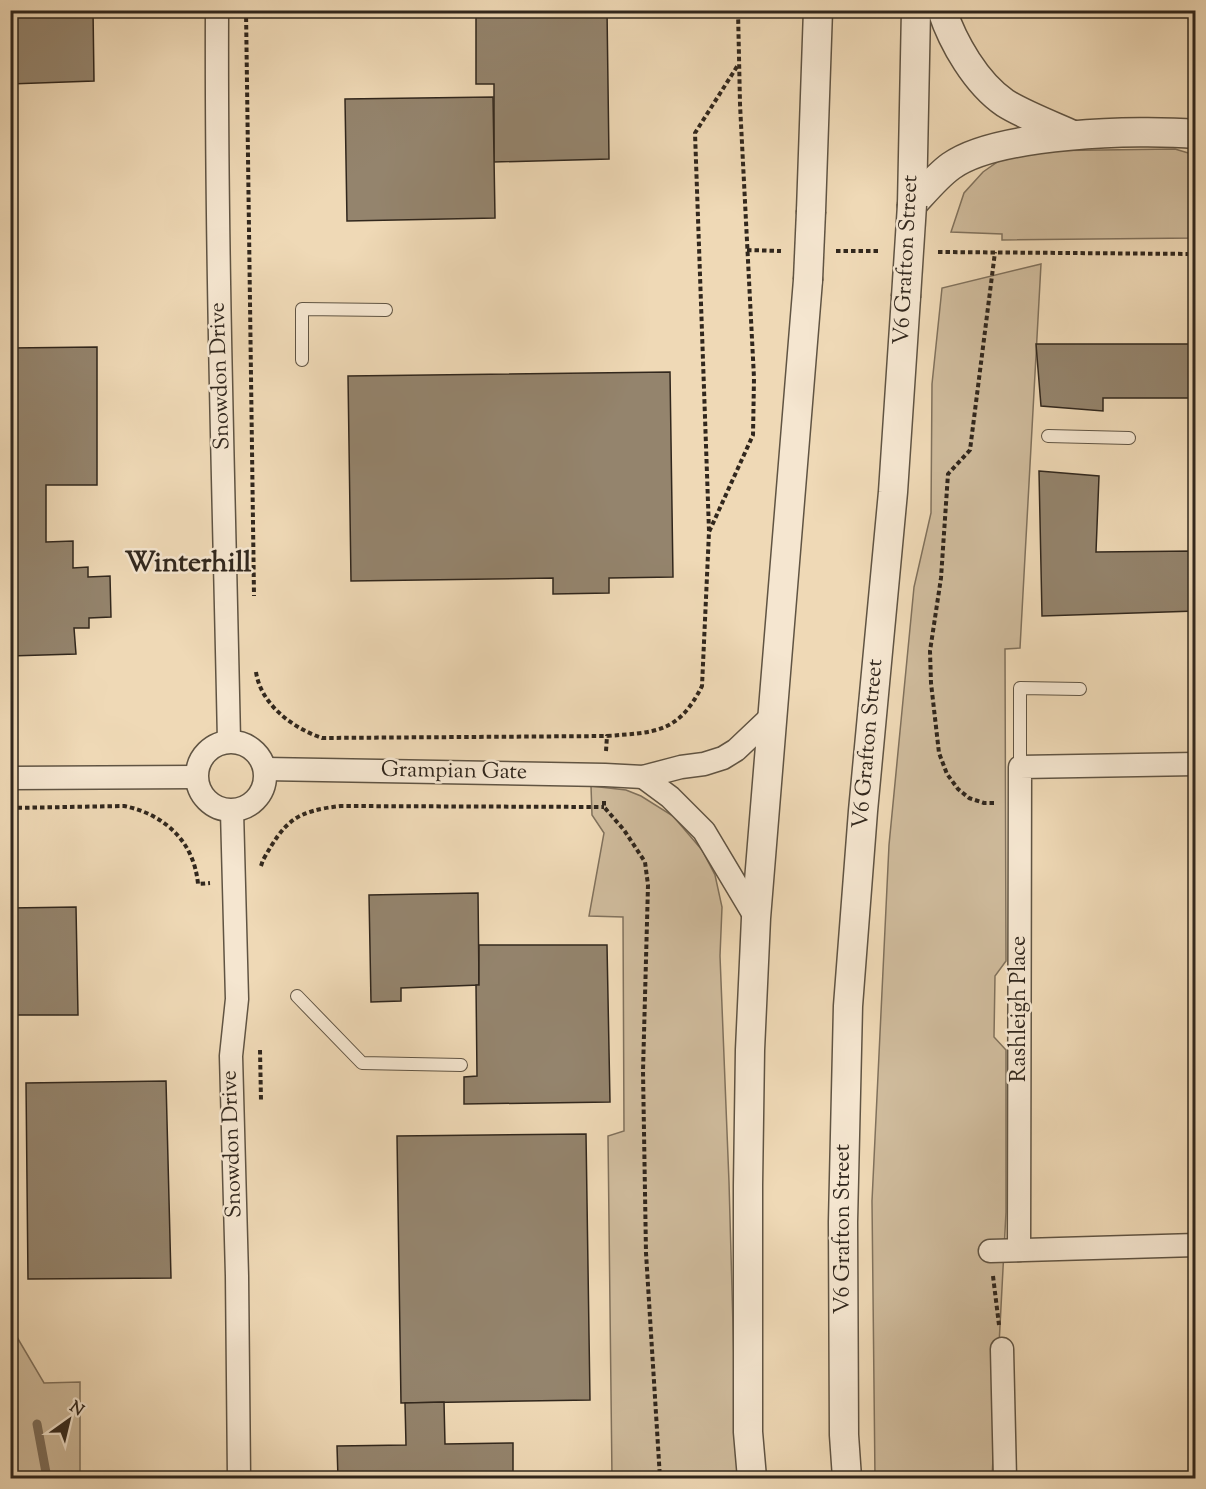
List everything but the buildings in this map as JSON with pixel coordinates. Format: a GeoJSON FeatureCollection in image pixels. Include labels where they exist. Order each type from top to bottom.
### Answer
{"type":"FeatureCollection","features":[{"type":"Feature","properties":{"kind":"street","name":"Snowdon Drive"},"geometry":{"type":"LineString","coordinates":[[217,10],[216,196],[229,741]]}},
{"type":"Feature","properties":{"kind":"street"},"geometry":{"type":"LineString","coordinates":[[752,1479],[748,1432],[750,1050],[756,918],[808,280],[818,10]]}},
{"type":"Feature","properties":{"kind":"street","name":"V6 Grafton Street"},"geometry":{"type":"LineString","coordinates":[[847,1479],[844,1435],[843,1222],[848,1006],[863,811],[893,492],[912,205],[916,10]]}},
{"type":"Feature","properties":{"kind":"street"},"geometry":{"type":"LineString","coordinates":[[942,10],[950,31],[975,74],[1005,102],[1072,135]]}},
{"type":"Feature","properties":{"kind":"street"},"geometry":{"type":"LineString","coordinates":[[912,205],[952,165],[986,150],[1072,135],[1196,134]]}},
{"type":"Feature","properties":{"kind":"street","name":"Grampian Gate"},"geometry":{"type":"LineString","coordinates":[[266,769],[643,777],[723,758],[736,750],[774,714]]}},
{"type":"Feature","properties":{"kind":"street"},"geometry":{"type":"LineString","coordinates":[[229,741],[245,744],[259,755],[266,769],[266,781],[256,800],[247,807],[232,811],[218,808],[204,798],[196,777],[201,758],[209,749],[229,741]]}},
{"type":"Feature","properties":{"kind":"street"},"geometry":{"type":"LineString","coordinates":[[1020,767],[1196,764]]}},
{"type":"Feature","properties":{"kind":"street","name":"Rashleigh Place"},"geometry":{"type":"LineString","coordinates":[[1019,1250],[1020,767]]}},
{"type":"Feature","properties":{"kind":"street"},"geometry":{"type":"LineString","coordinates":[[10,778],[196,777]]}},
{"type":"Feature","properties":{"kind":"street"},"geometry":{"type":"LineString","coordinates":[[643,777],[670,797],[704,831],[756,918]]}},
{"type":"Feature","properties":{"kind":"street","name":"Snowdon Drive"},"geometry":{"type":"LineString","coordinates":[[232,811],[237,999],[231,1056],[237,1276],[238,1479]]}},
{"type":"Feature","properties":{"kind":"street"},"geometry":{"type":"LineString","coordinates":[[990,1251],[1196,1245]]}},
{"type":"Feature","properties":{"kind":"street"},"geometry":{"type":"LineString","coordinates":[[1002,1349],[1005,1479]]}},
{"type":"Feature","properties":{"kind":"lane"},"geometry":{"type":"LineString","coordinates":[[302,360],[302,309],[386,310]]}},
{"type":"Feature","properties":{"kind":"lane"},"geometry":{"type":"LineString","coordinates":[[1048,436],[1129,438]]}},
{"type":"Feature","properties":{"kind":"lane"},"geometry":{"type":"LineString","coordinates":[[1020,767],[1020,688],[1080,689]]}},
{"type":"Feature","properties":{"kind":"lane"},"geometry":{"type":"LineString","coordinates":[[297,996],[362,1063],[461,1065]]}},
{"type":"Feature","properties":{"kind":"path"},"geometry":{"type":"LineString","coordinates":[[246,10],[254,600]]}},
{"type":"Feature","properties":{"kind":"path"},"geometry":{"type":"LineString","coordinates":[[709,532],[695,134],[739,63]]}},
{"type":"Feature","properties":{"kind":"path"},"geometry":{"type":"LineString","coordinates":[[747,250],[783,251]]}},
{"type":"Feature","properties":{"kind":"path"},"geometry":{"type":"LineString","coordinates":[[830,251],[889,252]]}},
{"type":"Feature","properties":{"kind":"path"},"geometry":{"type":"LineString","coordinates":[[936,252],[1196,254]]}},
{"type":"Feature","properties":{"kind":"path"},"geometry":{"type":"LineString","coordinates":[[996,252],[970,450],[948,474],[941,578],[930,651],[931,683],[939,753],[947,774],[958,789],[969,798],[984,803],[1020,803]]}},
{"type":"Feature","properties":{"kind":"path"},"geometry":{"type":"LineString","coordinates":[[256,670],[257,679],[278,713],[294,726],[322,738],[607,736]]}},
{"type":"Feature","properties":{"kind":"path"},"geometry":{"type":"LineString","coordinates":[[10,808],[124,806],[141,810],[171,827],[185,844],[194,861],[198,884],[234,882]]}},
{"type":"Feature","properties":{"kind":"path"},"geometry":{"type":"LineString","coordinates":[[990,1251],[1002,1349]]}},
{"type":"Feature","properties":{"kind":"shaded area"},"geometry":{"type":"Polygon","coordinates":[[[1175,149],[1195,155],[1195,238],[1002,240],[1002,234],[951,232],[964,193],[983,172],[1006,156],[1027,151],[1175,149]]]}},
{"type":"Feature","properties":{"kind":"shaded area"},"geometry":{"type":"Polygon","coordinates":[[[1041,264],[1020,648],[1005,649],[1006,961],[995,976],[994,1037],[1006,1050],[1006,1212],[992,1478],[875,1478],[872,1201],[889,845],[914,587],[931,513],[932,384],[942,288],[1041,264]]]}},
{"type":"Feature","properties":{"kind":"shaded area"},"geometry":{"type":"Polygon","coordinates":[[[591,786],[626,790],[641,796],[673,816],[702,850],[715,875],[722,907],[720,956],[735,1398],[742,1478],[612,1478],[608,1136],[624,1131],[623,917],[589,916],[604,833],[592,815],[591,786]]]}},
{"type":"Feature","properties":{"kind":"shaded area"},"geometry":{"type":"Polygon","coordinates":[[[11,1327],[44,1383],[80,1382],[80,1478],[11,1478],[11,1327]]]}},
{"type":"Feature","properties":{"kind":"waterway"},"geometry":{"type":"LineString","coordinates":[[37,1424],[47,1478]]}},
{"type":"Feature","properties":{"kind":"district","name":"Winterhill"},"geometry":{"type":"Point","coordinates":[188,564]}}]}
